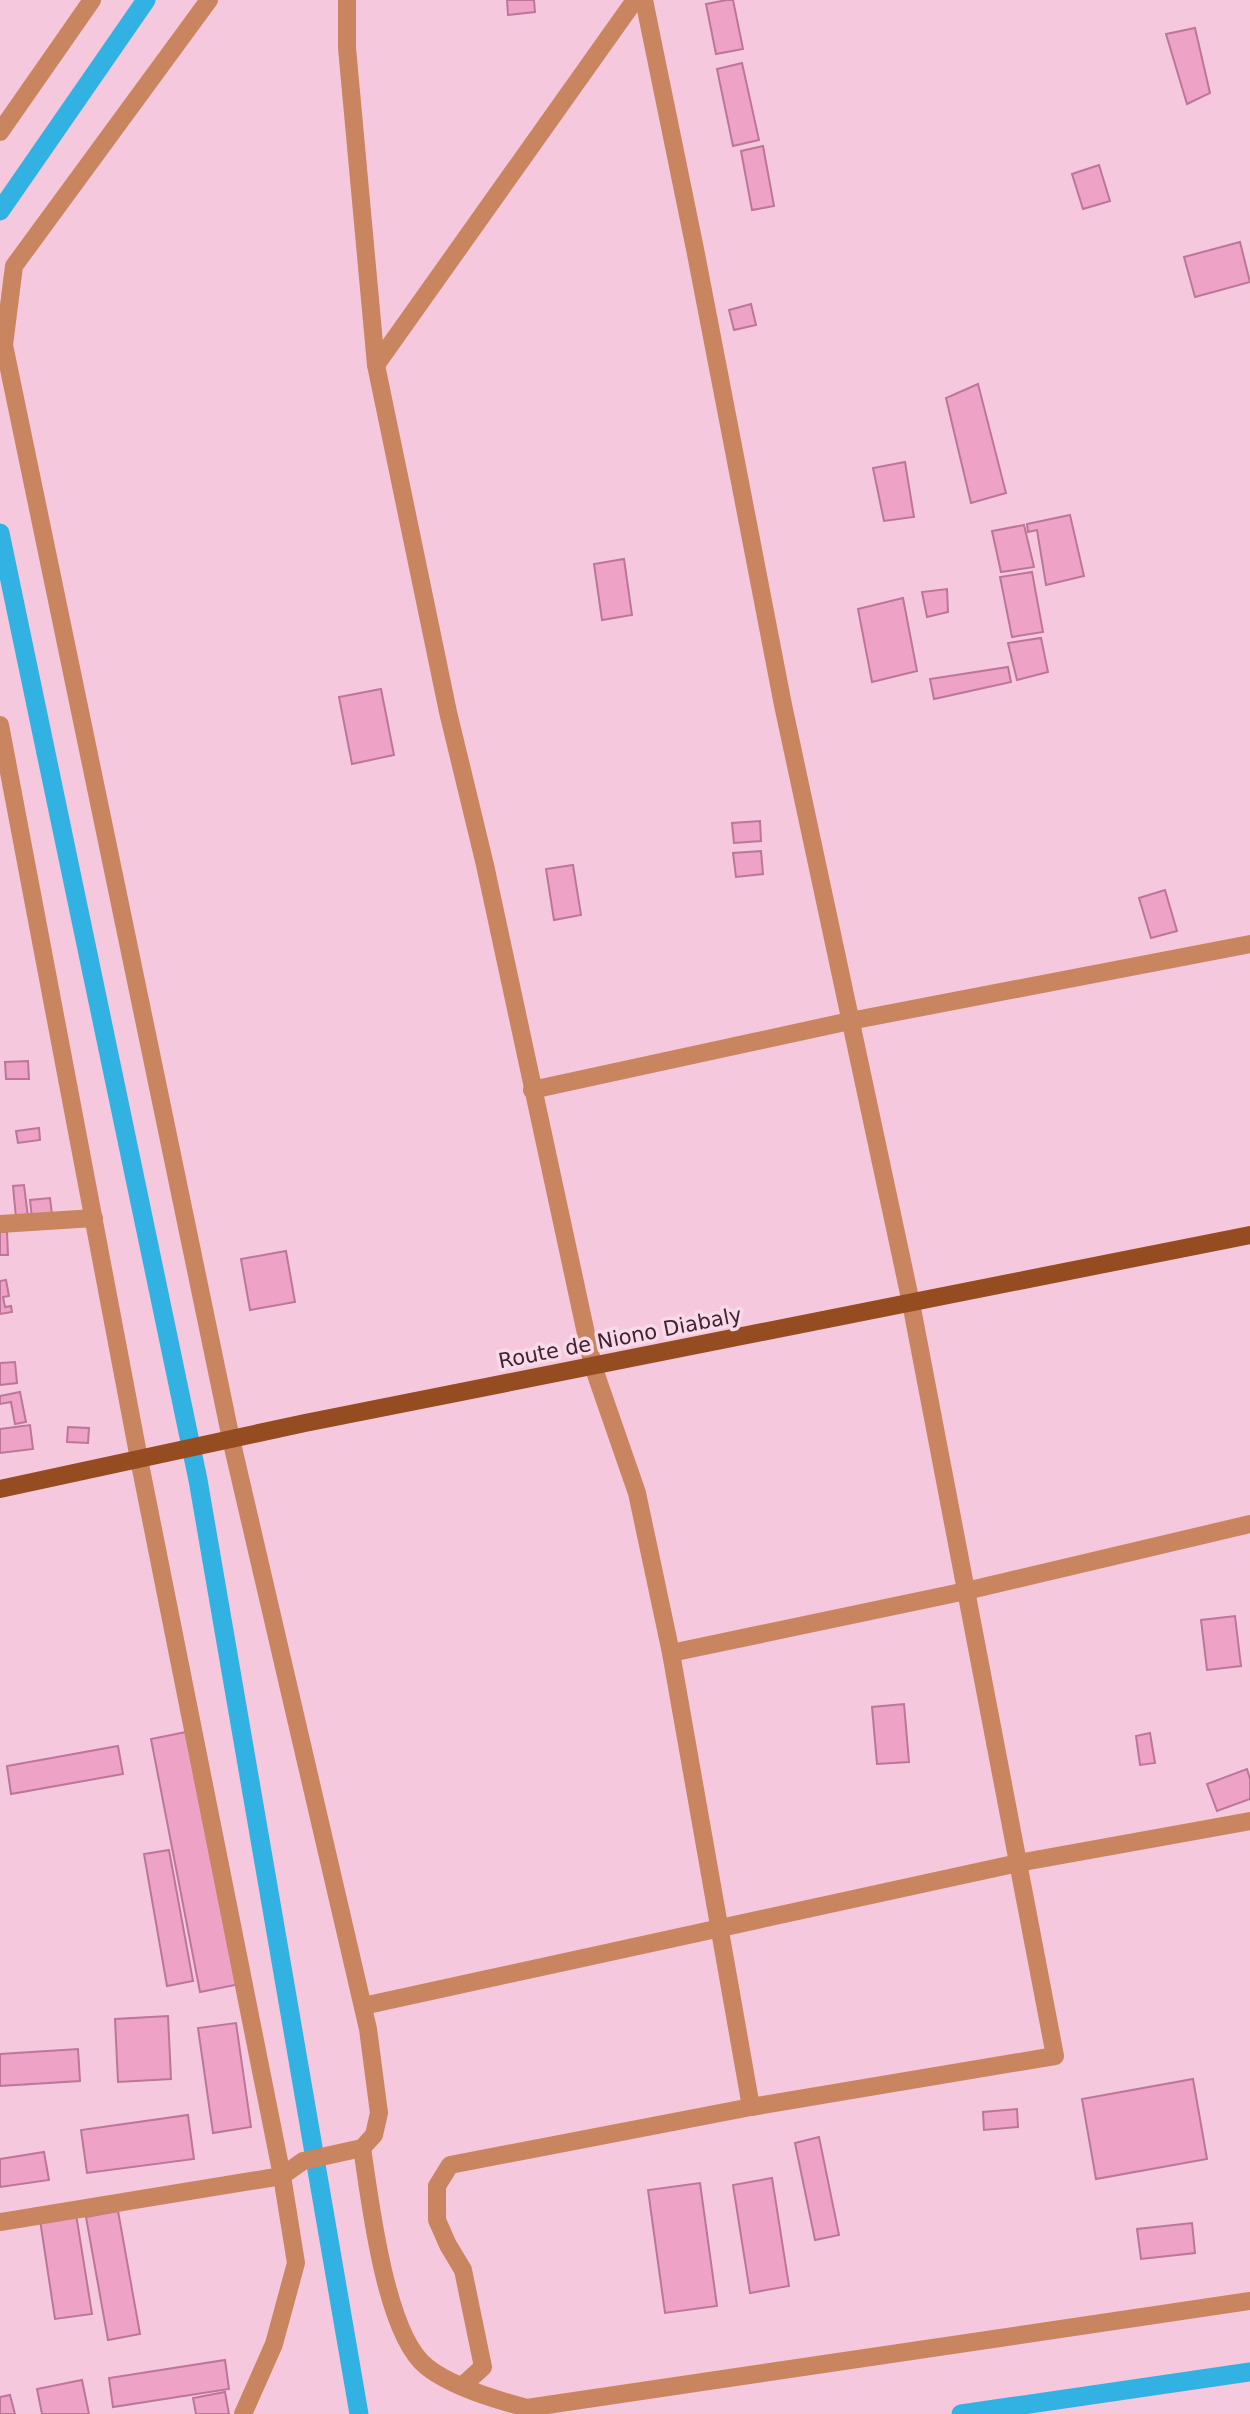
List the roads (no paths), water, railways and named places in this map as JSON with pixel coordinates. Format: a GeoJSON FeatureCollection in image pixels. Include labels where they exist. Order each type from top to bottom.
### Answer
{"type":"FeatureCollection","features":[{"type":"Feature","properties":{"kind":"main road","name":"Route de Niono Diabaly"},"geometry":{"type":"LineString","coordinates":[[0,1489],[593,1366],[1250,1235]]}},
{"type":"Feature","properties":{"kind":"street"},"geometry":{"type":"LineString","coordinates":[[0,132],[92,0]]}},
{"type":"Feature","properties":{"kind":"street"},"geometry":{"type":"LineString","coordinates":[[0,2222],[282,2176],[303,2161],[362,2148],[374,2135],[379,2113],[363,2006],[224,1441],[4,345],[14,266],[209,0]]}},
{"type":"Feature","properties":{"kind":"street"},"geometry":{"type":"LineString","coordinates":[[347,0],[346,48],[376,365],[448,712],[485,865],[593,1366],[637,1493],[671,1653],[751,2107]]}},
{"type":"Feature","properties":{"kind":"street"},"geometry":{"type":"LineString","coordinates":[[376,365],[635,0]]}},
{"type":"Feature","properties":{"kind":"street"},"geometry":{"type":"LineString","coordinates":[[462,2386],[483,2367],[463,2270],[438,2220],[437,2186],[450,2165],[751,2107],[1055,2056],[911,1303],[783,705],[698,262],[644,0]]}},
{"type":"Feature","properties":{"kind":"street"},"geometry":{"type":"LineString","coordinates":[[0,725],[139,1459],[282,2176],[296,2263],[274,2344],[243,2414]]}},
{"type":"Feature","properties":{"kind":"street"},"geometry":{"type":"LineString","coordinates":[[532,1090],[850,1021],[1250,944]]}},
{"type":"Feature","properties":{"kind":"street"},"geometry":{"type":"LineString","coordinates":[[0,1224],[94,1218]]}},
{"type":"Feature","properties":{"kind":"street"},"geometry":{"type":"LineString","coordinates":[[671,1653],[966,1591],[1250,1524]]}},
{"type":"Feature","properties":{"kind":"street"},"geometry":{"type":"LineString","coordinates":[[363,2006],[1018,1863],[1250,1821]]}},
{"type":"Feature","properties":{"kind":"street"},"geometry":{"type":"LineString","coordinates":[[362,2148],[388,2294],[405,2339],[426,2367],[487,2397],[527,2408],[1250,2301]]}},
{"type":"Feature","properties":{"kind":"waterway"},"geometry":{"type":"LineString","coordinates":[[0,211],[146,0]]}},
{"type":"Feature","properties":{"kind":"waterway"},"geometry":{"type":"LineString","coordinates":[[0,533],[198,1480],[359,2414]]}},
{"type":"Feature","properties":{"kind":"waterway"},"geometry":{"type":"LineString","coordinates":[[961,2414],[1250,2372]]}}]}
